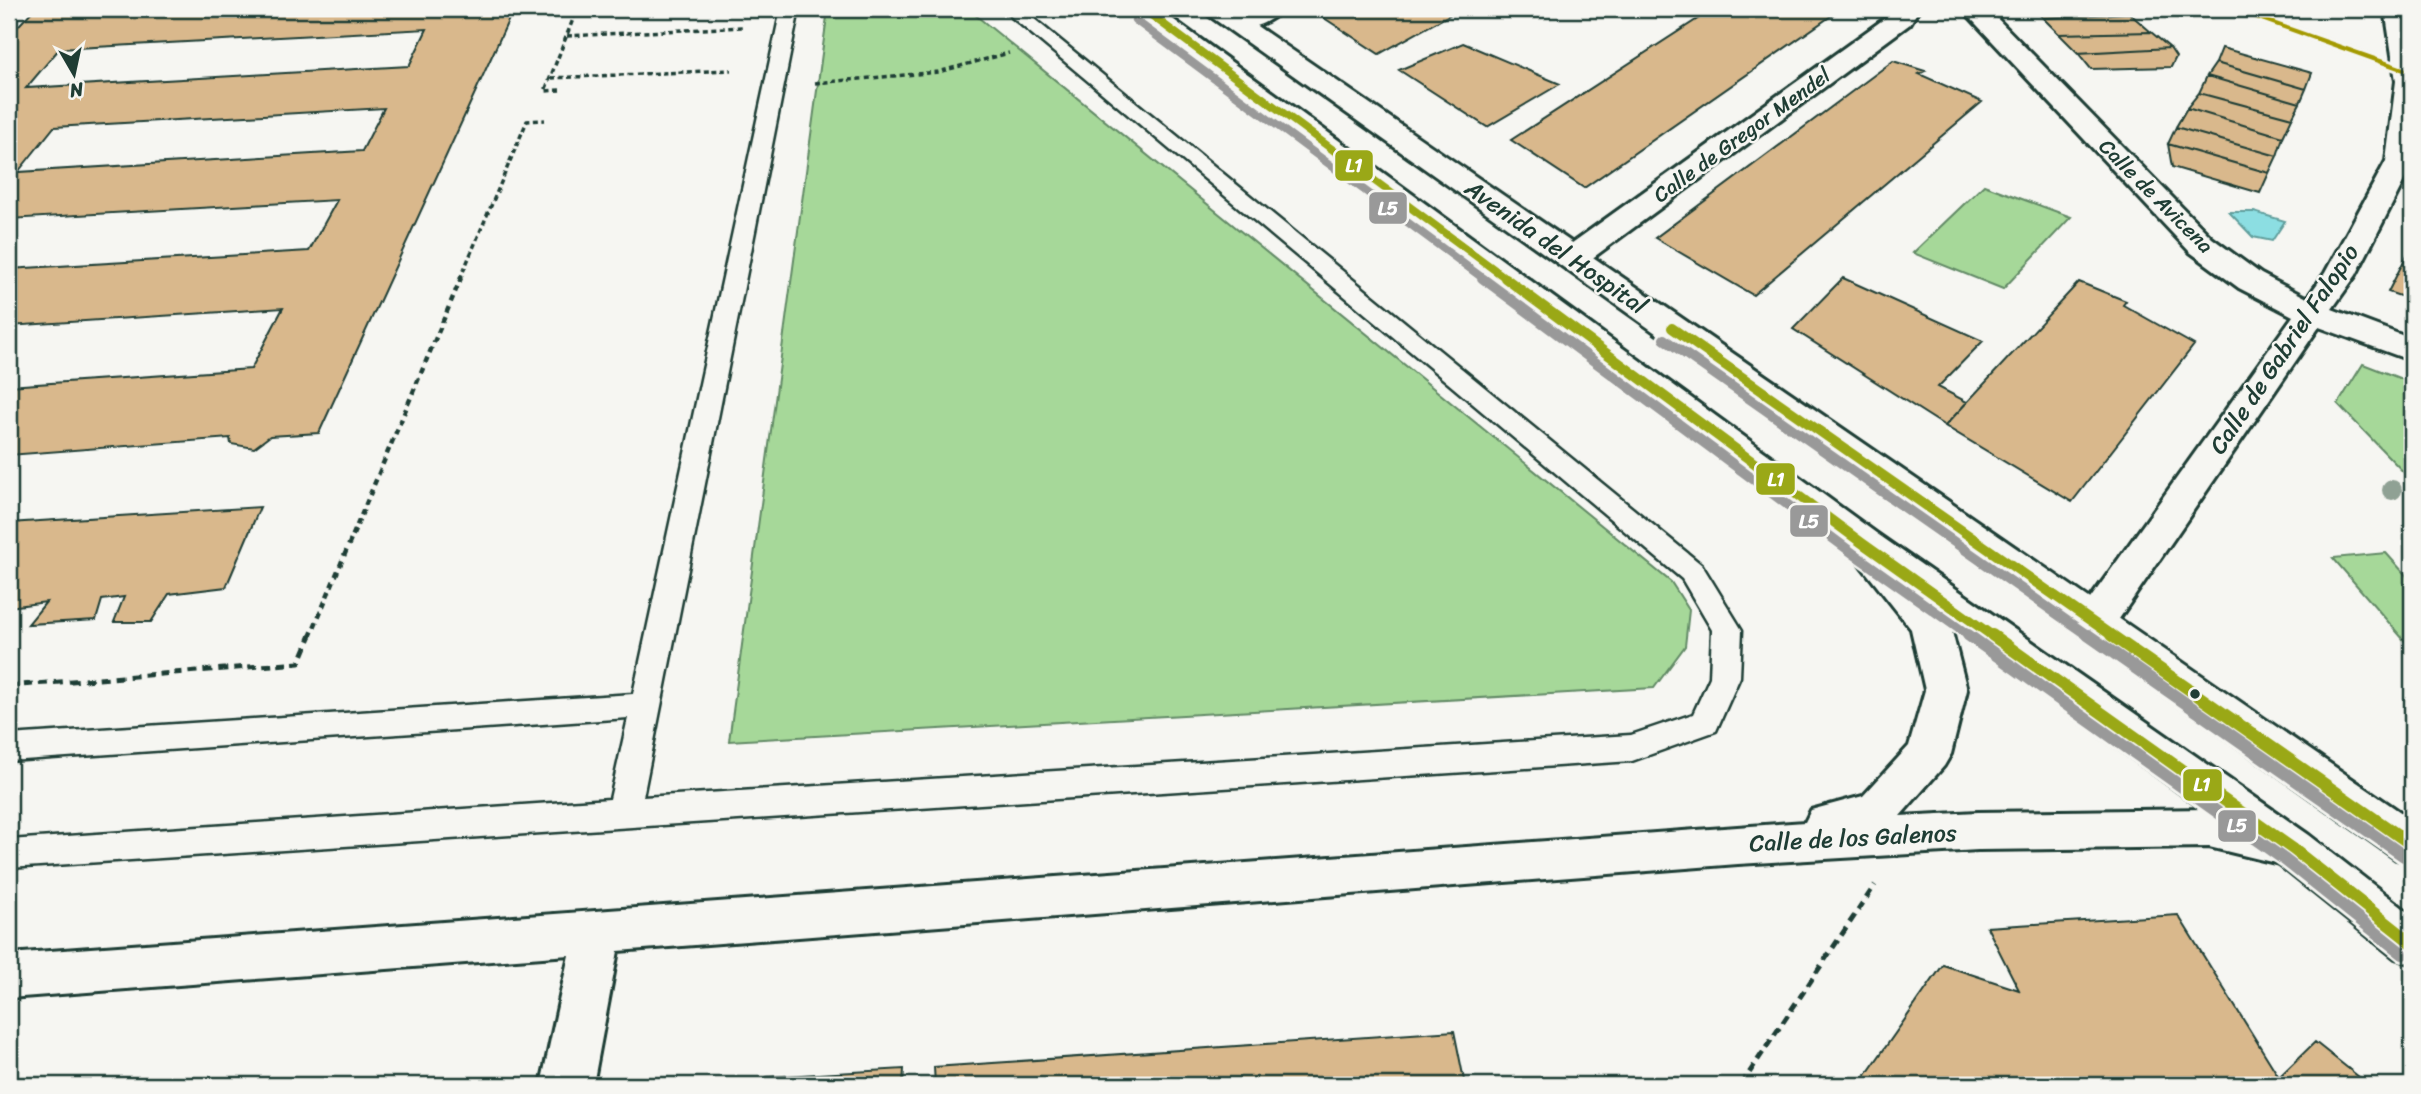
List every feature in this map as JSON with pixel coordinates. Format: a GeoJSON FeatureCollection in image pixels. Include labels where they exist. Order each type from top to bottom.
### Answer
{"type":"FeatureCollection","features":[{"type":"Feature","properties":{"kind":"street"},"geometry":{"type":"LineString","coordinates":[[1143,9],[1861,543],[2293,849],[2412,943]]}},
{"type":"Feature","properties":{"kind":"street"},"geometry":{"type":"LineString","coordinates":[[1227,17],[1270,9]]}},
{"type":"Feature","properties":{"kind":"street","name":"Calle de Gregor Mendel"},"geometry":{"type":"LineString","coordinates":[[1573,258],[1901,19],[1907,9]]}},
{"type":"Feature","properties":{"kind":"street","name":"Calle de Avicena"},"geometry":{"type":"LineString","coordinates":[[1974,9],[2201,246],[2249,281],[2312,313],[2412,351]]}},
{"type":"Feature","properties":{"kind":"street","name":"Calle de Gabriel Falopio"},"geometry":{"type":"LineString","coordinates":[[2094,624],[2340,275],[2400,161],[2409,81],[2397,9]]}},
{"type":"Feature","properties":{"kind":"street","name":"Avenida del Hospital"},"geometry":{"type":"LineString","coordinates":[[1227,17],[2412,845]]}},
{"type":"Feature","properties":{"kind":"street","name":"Calle de los Galenos"},"geometry":{"type":"LineString","coordinates":[[1738,845],[1877,811],[1929,754],[1946,690],[1930,624],[1861,543]]}},
{"type":"Feature","properties":{"kind":"street","name":"Calle de los Galenos"},"geometry":{"type":"LineString","coordinates":[[1738,845],[1978,831],[2209,828],[2293,849]]}},
{"type":"Feature","properties":{"kind":"street"},"geometry":{"type":"LineString","coordinates":[[9,976],[1738,845]]}},
{"type":"Feature","properties":{"kind":"street"},"geometry":{"type":"LineString","coordinates":[[568,1085],[598,931]]}},
{"type":"Feature","properties":{"kind":"lane"},"geometry":{"type":"LineString","coordinates":[[624,812],[790,9]]}},
{"type":"Feature","properties":{"kind":"lane"},"geometry":{"type":"LineString","coordinates":[[9,854],[1632,748],[1705,722],[1725,677],[1727,630],[1692,572],[1011,9]]}},
{"type":"Feature","properties":{"kind":"lane"},"geometry":{"type":"LineString","coordinates":[[9,748],[646,705]]}},
{"type":"Feature","properties":{"kind":"path"},"geometry":{"type":"LineString","coordinates":[[560,90],[545,91],[577,9]]}},
{"type":"Feature","properties":{"kind":"path"},"geometry":{"type":"LineString","coordinates":[[567,36],[743,27]]}},
{"type":"Feature","properties":{"kind":"path"},"geometry":{"type":"LineString","coordinates":[[776,75],[806,83],[881,78],[981,63],[1047,39]]}},
{"type":"Feature","properties":{"kind":"path"},"geometry":{"type":"LineString","coordinates":[[551,78],[731,70]]}},
{"type":"Feature","properties":{"kind":"path"},"geometry":{"type":"LineString","coordinates":[[9,686],[299,663],[527,121],[545,120]]}},
{"type":"Feature","properties":{"kind":"path"},"geometry":{"type":"LineString","coordinates":[[1741,1085],[1909,835]]}},
{"type":"Feature","properties":{"kind":"green space"},"geometry":{"type":"Polygon","coordinates":[[[828,9],[968,9],[1671,582],[1689,610],[1685,646],[1654,688],[729,741],[828,9]]]}},
{"type":"Feature","properties":{"kind":"green space"},"geometry":{"type":"Polygon","coordinates":[[[1984,185],[2071,217],[2003,289],[1913,253],[1984,185]]]}},
{"type":"Feature","properties":{"kind":"green space"},"geometry":{"type":"Polygon","coordinates":[[[2363,364],[2412,383],[2412,481],[2338,404],[2363,364]]]}},
{"type":"Feature","properties":{"kind":"green space"},"geometry":{"type":"Polygon","coordinates":[[[2386,553],[2412,582],[2412,646],[2409,646],[2333,558],[2386,553]]]}},
{"type":"Feature","properties":{"kind":"water"},"geometry":{"type":"Polygon","coordinates":[[[2229,212],[2254,212],[2285,221],[2272,241],[2253,237],[2229,212]]]}},
{"type":"Feature","properties":{"kind":"building"},"geometry":{"type":"Polygon","coordinates":[[[34,9],[513,10],[319,433],[270,436],[254,448],[231,444],[230,438],[9,455],[9,386],[251,369],[283,308],[9,326],[9,269],[309,251],[337,200],[9,219],[9,36],[34,9]],[[427,29],[59,49],[26,88],[409,66],[427,29]],[[384,108],[54,127],[18,172],[362,151],[384,108]]]}},
{"type":"Feature","properties":{"kind":"building"},"geometry":{"type":"Polygon","coordinates":[[[1329,9],[1460,9],[1379,54],[1318,14],[1329,9]]]}},
{"type":"Feature","properties":{"kind":"building"},"geometry":{"type":"Polygon","coordinates":[[[1713,9],[1841,9],[1584,188],[1511,140],[1713,9]]]}},
{"type":"Feature","properties":{"kind":"building"},"geometry":{"type":"Polygon","coordinates":[[[2034,9],[2124,9],[2129,13],[2043,18],[2034,9]]]}},
{"type":"Feature","properties":{"kind":"building"},"geometry":{"type":"Polygon","coordinates":[[[2129,13],[2151,32],[2059,34],[2043,18],[2129,13]]]}},
{"type":"Feature","properties":{"kind":"building"},"geometry":{"type":"Polygon","coordinates":[[[2151,32],[2170,48],[2078,53],[2059,34],[2151,32]]]}},
{"type":"Feature","properties":{"kind":"building"},"geometry":{"type":"Polygon","coordinates":[[[1463,43],[1560,84],[1487,127],[1399,70],[1463,43]]]}},
{"type":"Feature","properties":{"kind":"building"},"geometry":{"type":"Polygon","coordinates":[[[2170,48],[2176,57],[2171,67],[2091,69],[2078,53],[2170,48]]]}},
{"type":"Feature","properties":{"kind":"building"},"geometry":{"type":"Polygon","coordinates":[[[2222,48],[2312,73],[2306,89],[2216,63],[2222,48]]]}},
{"type":"Feature","properties":{"kind":"building"},"geometry":{"type":"Polygon","coordinates":[[[1893,61],[1925,71],[1919,74],[1982,102],[1753,295],[1655,238],[1893,61]]]}},
{"type":"Feature","properties":{"kind":"building"},"geometry":{"type":"Polygon","coordinates":[[[2216,63],[2306,89],[2300,103],[2207,76],[2216,63]]]}},
{"type":"Feature","properties":{"kind":"building"},"geometry":{"type":"Polygon","coordinates":[[[2207,76],[2300,103],[2292,118],[2199,93],[2207,76]]]}},
{"type":"Feature","properties":{"kind":"building"},"geometry":{"type":"Polygon","coordinates":[[[2199,93],[2292,118],[2283,137],[2187,108],[2199,93]]]}},
{"type":"Feature","properties":{"kind":"building"},"geometry":{"type":"Polygon","coordinates":[[[2187,108],[2283,137],[2277,156],[2176,127],[2187,108]]]}},
{"type":"Feature","properties":{"kind":"building"},"geometry":{"type":"Polygon","coordinates":[[[2176,127],[2277,156],[2269,173],[2168,144],[2176,127]]]}},
{"type":"Feature","properties":{"kind":"building"},"geometry":{"type":"Polygon","coordinates":[[[2168,144],[2269,173],[2260,193],[2172,167],[2168,144]]]}},
{"type":"Feature","properties":{"kind":"building"},"geometry":{"type":"Polygon","coordinates":[[[2409,251],[2412,252],[2412,300],[2388,292],[2409,251]]]}},
{"type":"Feature","properties":{"kind":"building"},"geometry":{"type":"Polygon","coordinates":[[[1843,278],[1983,341],[1938,387],[1967,402],[1945,426],[1793,329],[1843,278]]]}},
{"type":"Feature","properties":{"kind":"building"},"geometry":{"type":"Polygon","coordinates":[[[2079,282],[2126,301],[2123,305],[2194,345],[2072,502],[1945,426],[2079,282]]]}},
{"type":"Feature","properties":{"kind":"building"},"geometry":{"type":"Polygon","coordinates":[[[260,507],[226,587],[169,594],[151,622],[114,622],[124,597],[102,600],[96,620],[28,624],[46,602],[9,607],[9,523],[260,507]]]}},
{"type":"Feature","properties":{"kind":"building"},"geometry":{"type":"Polygon","coordinates":[[[2178,915],[2279,1077],[2315,1042],[2369,1085],[1859,1085],[1943,965],[2019,990],[1987,927],[2178,915]]]}},
{"type":"Feature","properties":{"kind":"building"},"geometry":{"type":"Polygon","coordinates":[[[1454,1031],[1465,1085],[935,1085],[934,1067],[1454,1031]]]}},
{"type":"Feature","properties":{"kind":"building"},"geometry":{"type":"Polygon","coordinates":[[[904,1069],[903,1085],[766,1085],[767,1077],[904,1069]]]}},
{"type":"Feature","properties":{"kind":"transit line","name":"L1"},"geometry":{"type":"LineString","coordinates":[[1143,9],[1862,543],[2293,849],[2412,943]]}},
{"type":"Feature","properties":{"kind":"transit line"},"geometry":{"type":"LineString","coordinates":[[2232,9],[2412,73]]}},
{"type":"Feature","properties":{"kind":"transit line","name":"L5"},"geometry":{"type":"LineString","coordinates":[[1135,20],[1854,554],[2285,860],[2403,954]]}},
{"type":"Feature","properties":{"kind":"transit line","name":"L1"},"geometry":{"type":"LineString","coordinates":[[1672,328],[2412,845]]}},
{"type":"Feature","properties":{"kind":"transit line","name":"L5"},"geometry":{"type":"LineString","coordinates":[[1664,339],[2404,856]]}}]}
